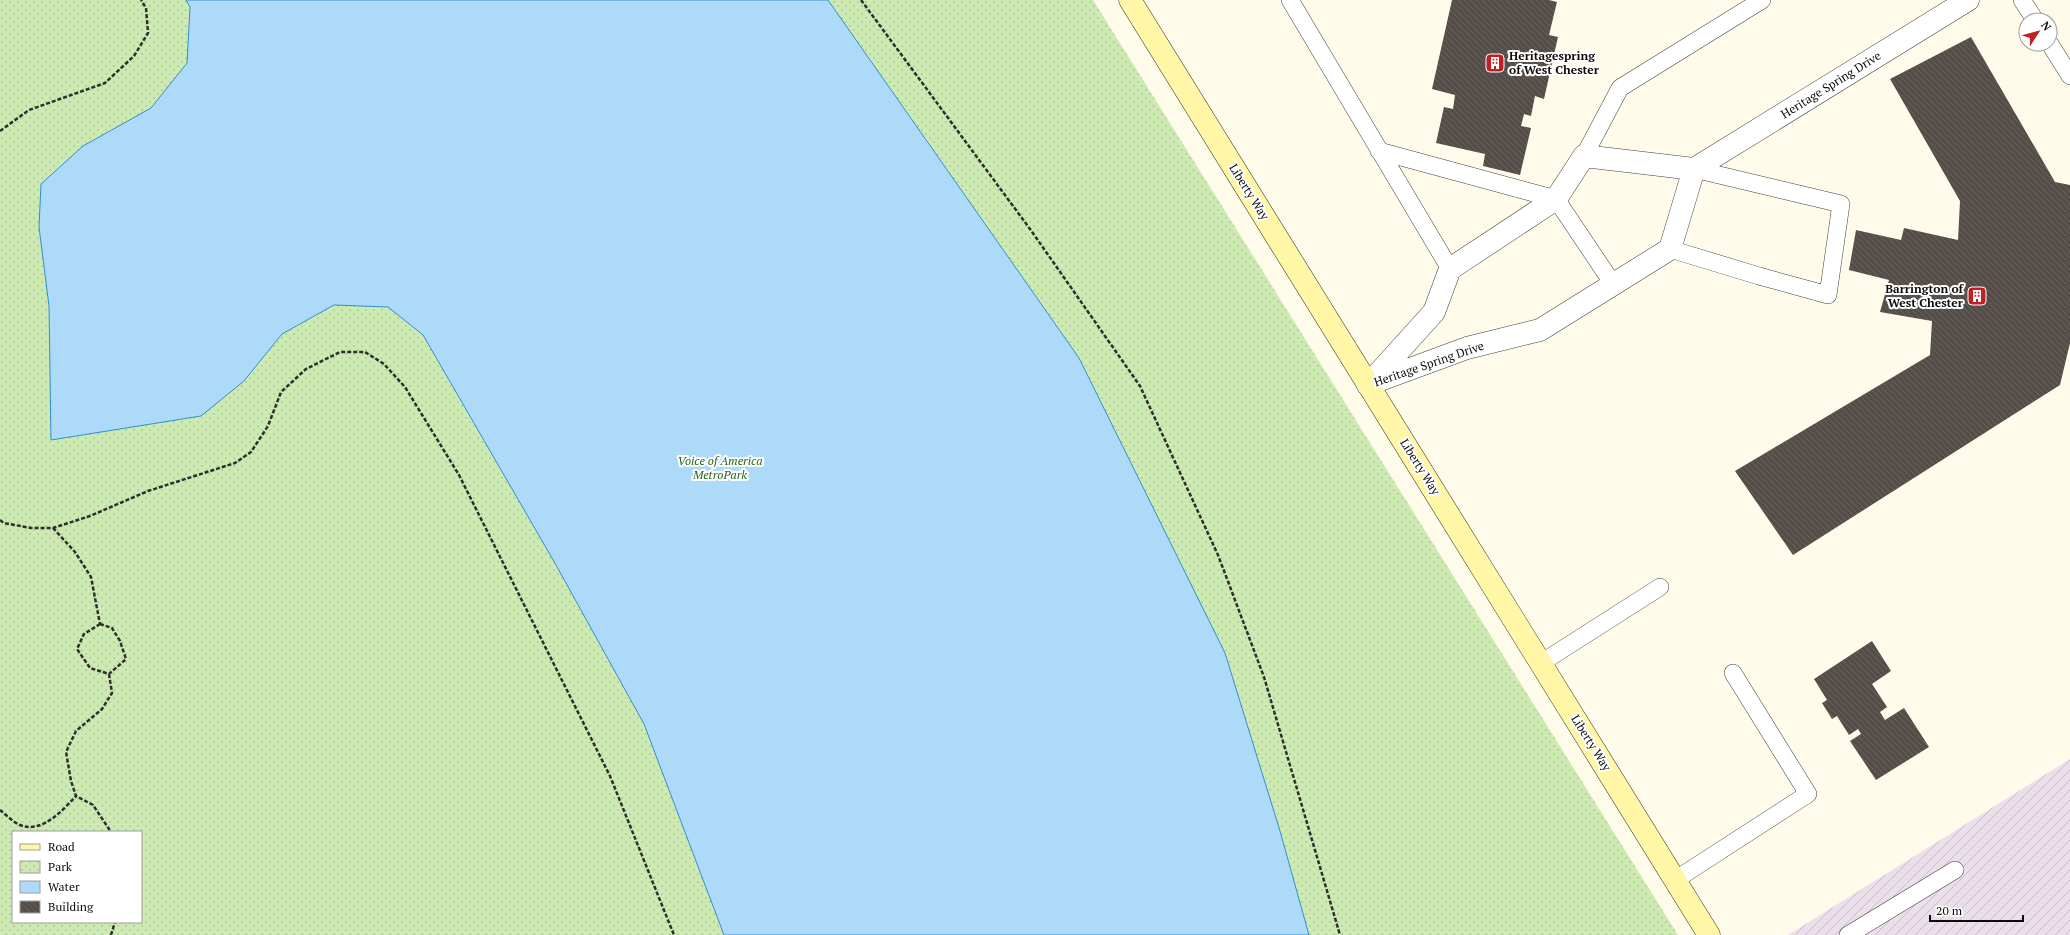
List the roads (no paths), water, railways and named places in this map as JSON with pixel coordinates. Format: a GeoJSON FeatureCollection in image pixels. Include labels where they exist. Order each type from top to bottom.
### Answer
{"type":"FeatureCollection","features":[{"type":"Feature","properties":{"kind":"main road","name":"Liberty Way"},"geometry":{"type":"LineString","coordinates":[[1130,0],[1709,935]]}},
{"type":"Feature","properties":{"kind":"street","name":"Heritage Spring Drive"},"geometry":{"type":"LineString","coordinates":[[1694,169],[1968,0]]}},
{"type":"Feature","properties":{"kind":"street"},"geometry":{"type":"LineString","coordinates":[[1450,269],[1556,199],[1584,156],[1694,169],[1670,249]]}},
{"type":"Feature","properties":{"kind":"street","name":"Heritage Spring Drive"},"geometry":{"type":"LineString","coordinates":[[1368,385],[1467,348],[1540,330],[1670,249]]}},
{"type":"Feature","properties":{"kind":"street","name":"Heritage Spring Drive"},"geometry":{"type":"LineString","coordinates":[[1368,385],[1434,312],[1450,269]]}},
{"type":"Feature","properties":{"kind":"lane"},"geometry":{"type":"LineString","coordinates":[[1290,0],[1450,269]]}},
{"type":"Feature","properties":{"kind":"lane"},"geometry":{"type":"LineString","coordinates":[[1584,156],[1620,88],[1762,0]]}},
{"type":"Feature","properties":{"kind":"lane"},"geometry":{"type":"LineString","coordinates":[[2022,0],[2030,12]]}},
{"type":"Feature","properties":{"kind":"lane"},"geometry":{"type":"LineString","coordinates":[[2055,52],[2070,76]]}},
{"type":"Feature","properties":{"kind":"lane"},"geometry":{"type":"LineString","coordinates":[[1380,151],[1556,199],[1613,284]]}},
{"type":"Feature","properties":{"kind":"lane"},"geometry":{"type":"LineString","coordinates":[[1670,249],[1828,295],[1841,204],[1694,169]]}},
{"type":"Feature","properties":{"kind":"lane"},"geometry":{"type":"LineString","coordinates":[[1541,663],[1660,587]]}},
{"type":"Feature","properties":{"kind":"lane"},"geometry":{"type":"LineString","coordinates":[[1675,880],[1808,794],[1733,673]]}},
{"type":"Feature","properties":{"kind":"lane"},"geometry":{"type":"LineString","coordinates":[[1848,935],[1955,870]]}},
{"type":"Feature","properties":{"kind":"water"},"geometry":{"type":"Polygon","coordinates":[[[186,0],[828,0],[1079,358],[1225,653],[1280,831],[1309,935],[724,935],[644,724],[556,565],[423,335],[388,307],[334,305],[282,334],[244,381],[201,416],[51,440],[49,306],[39,227],[41,184],[83,146],[151,108],[187,63],[190,7],[186,0]]]}},
{"type":"Feature","properties":{"kind":"place","name":"Heritagespring of West Chester"},"geometry":{"type":"Point","coordinates":[1495,63]}},
{"type":"Feature","properties":{"kind":"place","name":"Barrington of West Chester"},"geometry":{"type":"Point","coordinates":[1977,296]}},
{"type":"Feature","properties":{"kind":"park label","name":"Voice of America MetroPark"},"geometry":{"type":"Point","coordinates":[720,468]}}]}
